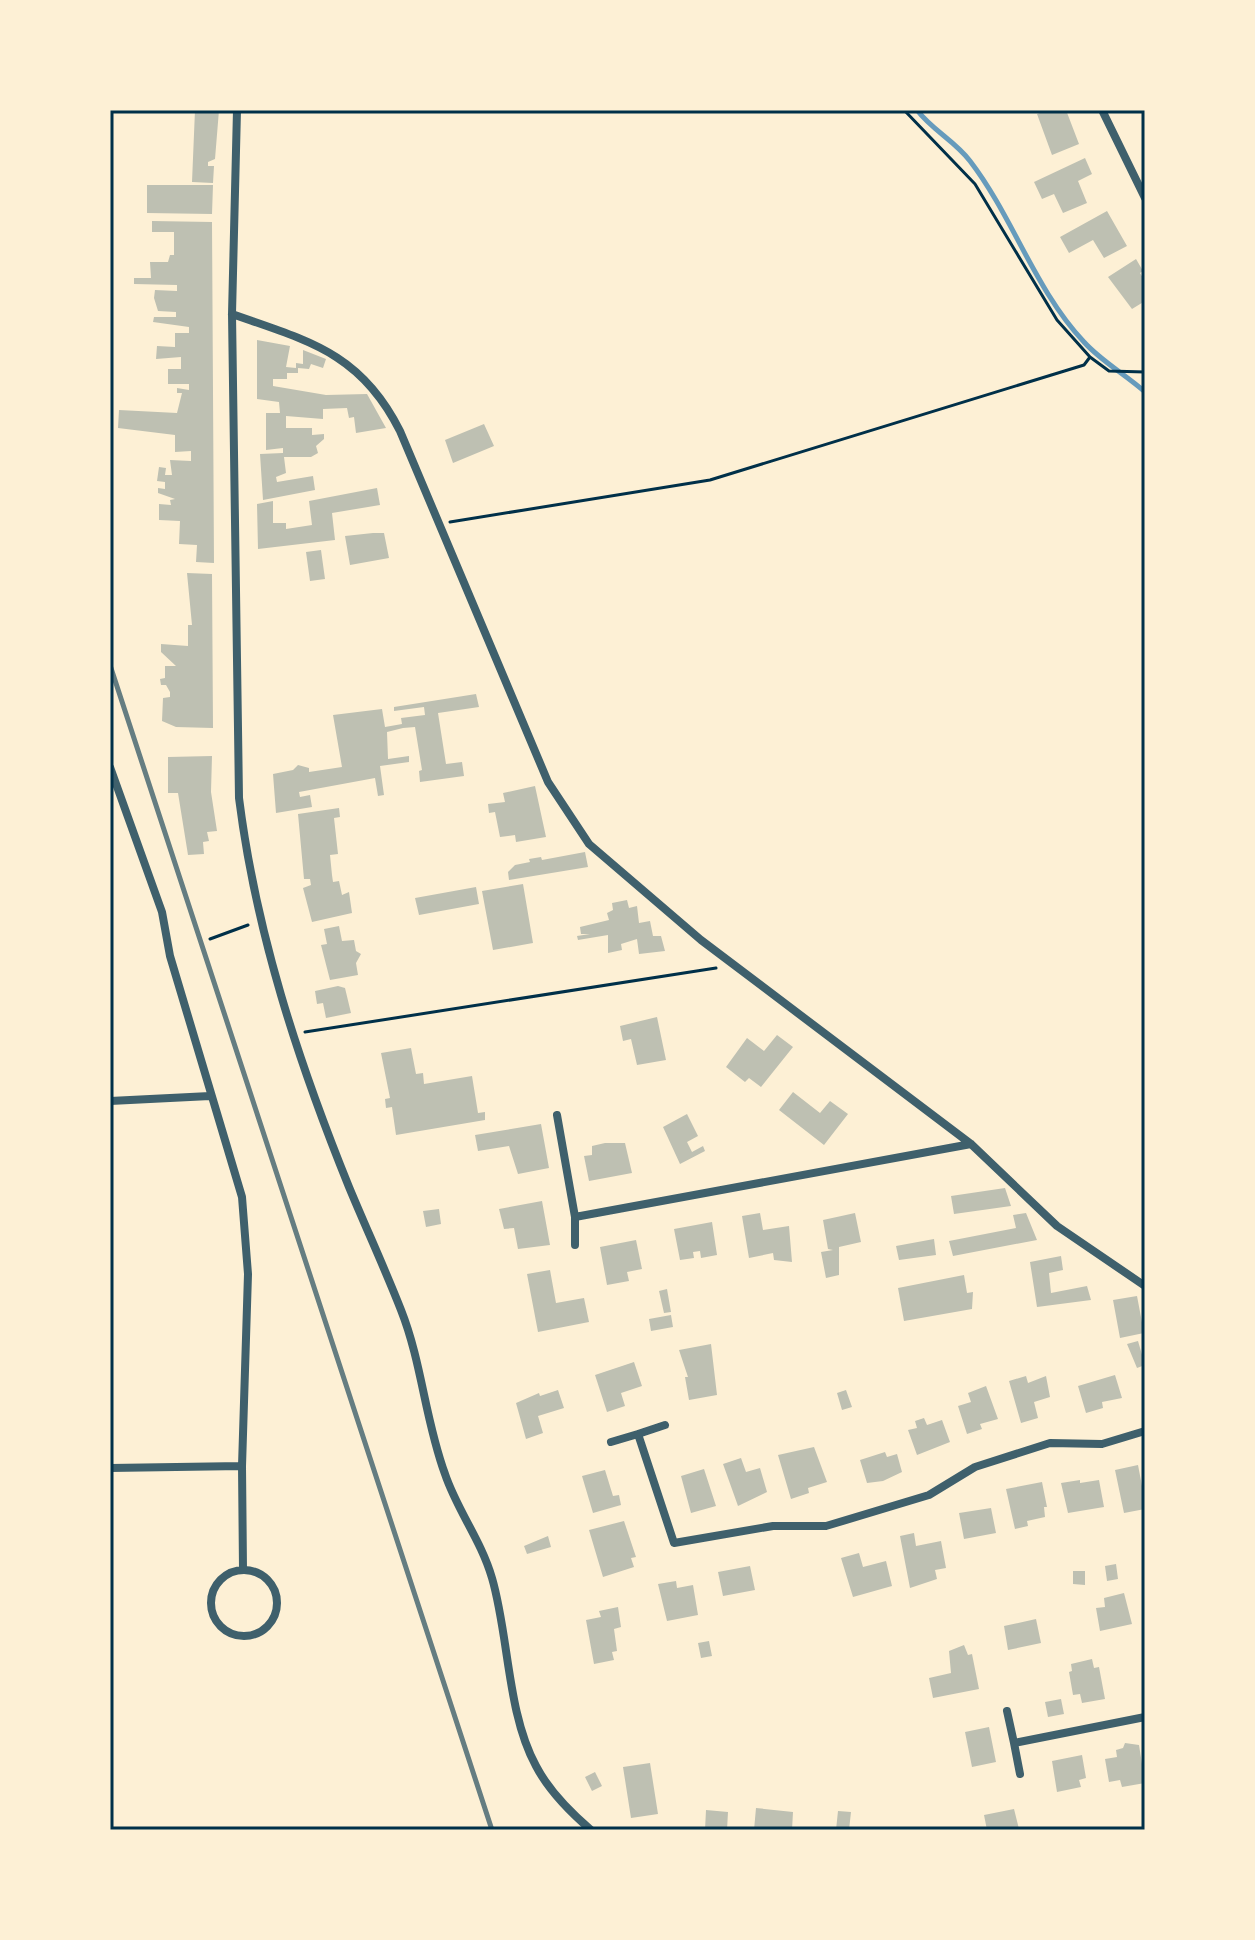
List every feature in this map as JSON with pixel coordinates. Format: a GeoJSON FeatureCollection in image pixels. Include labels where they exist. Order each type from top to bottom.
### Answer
{"type":"FeatureCollection","features":[{"type":"Feature","properties":{"kind":"street"},"geometry":{"type":"LineString","coordinates":[[237,110],[232,314],[239,798],[249,876],[294,1033],[344,1173],[402,1310],[421,1368],[438,1455],[452,1496],[477,1536],[492,1579],[525,1738],[551,1790],[591,1830]]}},
{"type":"Feature","properties":{"kind":"street"},"geometry":{"type":"LineString","coordinates":[[1102,110],[1145,198]]}},
{"type":"Feature","properties":{"kind":"street"},"geometry":{"type":"LineString","coordinates":[[232,314],[316,343],[341,357],[362,376],[391,414],[548,782],[574,826],[637,888],[971,1144],[1057,1226],[1145,1286]]}},
{"type":"Feature","properties":{"kind":"street"},"geometry":{"type":"LineString","coordinates":[[110,767],[162,912],[170,956],[242,1197],[248,1274],[242,1466],[243,1569]]}},
{"type":"Feature","properties":{"kind":"street"},"geometry":{"type":"LineString","coordinates":[[110,1101],[210,1096]]}},
{"type":"Feature","properties":{"kind":"street"},"geometry":{"type":"LineString","coordinates":[[557,1115],[575,1217],[575,1245]]}},
{"type":"Feature","properties":{"kind":"street"},"geometry":{"type":"LineString","coordinates":[[575,1217],[971,1144]]}},
{"type":"Feature","properties":{"kind":"street"},"geometry":{"type":"LineString","coordinates":[[611,1442],[665,1425]]}},
{"type":"Feature","properties":{"kind":"street"},"geometry":{"type":"LineString","coordinates":[[638,1434],[674,1543],[773,1526],[826,1526],[929,1495],[975,1467],[1050,1443],[1102,1444],[1145,1431]]}},
{"type":"Feature","properties":{"kind":"street"},"geometry":{"type":"LineString","coordinates":[[110,1468],[242,1466]]}},
{"type":"Feature","properties":{"kind":"street"},"geometry":{"type":"LineString","coordinates":[[243,1569],[266,1578],[276,1590],[278,1602],[276,1616],[267,1629],[243,1637],[220,1627],[213,1616],[211,1602],[216,1585],[226,1575],[243,1569]]}},
{"type":"Feature","properties":{"kind":"street"},"geometry":{"type":"LineString","coordinates":[[1007,1711],[1020,1774]]}},
{"type":"Feature","properties":{"kind":"street"},"geometry":{"type":"LineString","coordinates":[[1014,1743],[1145,1717]]}},
{"type":"Feature","properties":{"kind":"path"},"geometry":{"type":"LineString","coordinates":[[904,110],[975,184],[1057,320],[1090,357],[1109,371],[1145,372]]}},
{"type":"Feature","properties":{"kind":"path"},"geometry":{"type":"LineString","coordinates":[[438,524],[710,480],[1084,365],[1090,357]]}},
{"type":"Feature","properties":{"kind":"path"},"geometry":{"type":"LineString","coordinates":[[210,939],[260,921]]}},
{"type":"Feature","properties":{"kind":"path"},"geometry":{"type":"LineString","coordinates":[[294,1033],[703,970],[731,962]]}},
{"type":"Feature","properties":{"kind":"building"},"geometry":{"type":"Polygon","coordinates":[[[195,110],[219,110],[215,159],[208,162],[208,166],[214,166],[213,183],[192,182],[195,110]]]}},
{"type":"Feature","properties":{"kind":"building"},"geometry":{"type":"Polygon","coordinates":[[[1048,110],[1066,110],[1079,144],[1052,155],[1037,114],[1048,110]]]}},
{"type":"Feature","properties":{"kind":"building"},"geometry":{"type":"Polygon","coordinates":[[[1085,158],[1092,174],[1078,181],[1087,203],[1063,213],[1054,194],[1042,199],[1034,182],[1085,158]]]}},
{"type":"Feature","properties":{"kind":"building"},"geometry":{"type":"Polygon","coordinates":[[[147,185],[213,185],[212,214],[147,213],[147,185]]]}},
{"type":"Feature","properties":{"kind":"building"},"geometry":{"type":"Polygon","coordinates":[[[1107,211],[1127,246],[1104,258],[1093,240],[1069,253],[1060,237],[1107,211]]]}},
{"type":"Feature","properties":{"kind":"building"},"geometry":{"type":"Polygon","coordinates":[[[152,221],[212,222],[214,563],[196,562],[197,545],[179,544],[180,521],[159,520],[159,504],[171,505],[170,500],[175,499],[158,493],[158,488],[165,489],[165,482],[157,481],[159,467],[166,468],[165,475],[172,475],[170,460],[191,461],[191,451],[175,452],[175,435],[118,428],[119,410],[177,413],[182,393],[177,393],[177,388],[189,390],[189,384],[168,384],[168,369],[181,369],[181,357],[156,359],[157,346],[175,347],[175,333],[189,333],[189,327],[153,322],[154,317],[176,317],[176,312],[158,311],[154,298],[155,290],[177,291],[177,285],[134,284],[134,278],[151,278],[150,262],[168,262],[170,255],[174,255],[174,232],[152,232],[152,221]]]}},
{"type":"Feature","properties":{"kind":"building"},"geometry":{"type":"Polygon","coordinates":[[[1136,259],[1143,271],[1140,273],[1145,281],[1145,301],[1132,309],[1108,277],[1136,259]]]}},
{"type":"Feature","properties":{"kind":"building"},"geometry":{"type":"Polygon","coordinates":[[[257,340],[290,346],[286,367],[296,368],[296,363],[303,364],[303,350],[326,359],[323,368],[311,364],[309,369],[298,368],[298,373],[287,373],[287,379],[273,379],[273,386],[326,395],[367,394],[386,428],[356,433],[354,417],[349,418],[347,408],[323,409],[323,419],[286,416],[286,428],[312,428],[312,435],[324,434],[324,439],[316,446],[318,453],[311,457],[284,457],[286,473],[276,477],[277,482],[313,476],[315,490],[263,500],[260,454],[283,453],[283,448],[266,450],[266,413],[280,413],[279,402],[257,399],[257,340]]]}},
{"type":"Feature","properties":{"kind":"building"},"geometry":{"type":"Polygon","coordinates":[[[484,424],[494,446],[453,463],[445,440],[484,424]]]}},
{"type":"Feature","properties":{"kind":"building"},"geometry":{"type":"Polygon","coordinates":[[[377,488],[380,505],[332,513],[335,540],[258,549],[257,504],[273,501],[273,523],[286,523],[286,529],[312,525],[309,501],[377,488]]]}},
{"type":"Feature","properties":{"kind":"building"},"geometry":{"type":"Polygon","coordinates":[[[384,533],[389,558],[350,565],[345,536],[384,533]]]}},
{"type":"Feature","properties":{"kind":"building"},"geometry":{"type":"Polygon","coordinates":[[[321,550],[325,579],[310,581],[306,552],[321,550]]]}},
{"type":"Feature","properties":{"kind":"building"},"geometry":{"type":"Polygon","coordinates":[[[187,573],[212,574],[213,728],[176,727],[162,721],[163,698],[170,697],[170,692],[166,685],[161,685],[160,679],[165,678],[165,666],[176,666],[161,652],[161,644],[188,646],[188,625],[192,625],[187,573]]]}},
{"type":"Feature","properties":{"kind":"building"},"geometry":{"type":"Polygon","coordinates":[[[476,694],[479,707],[438,713],[446,764],[462,762],[464,776],[420,782],[419,771],[422,770],[415,727],[403,728],[387,732],[388,759],[409,756],[409,762],[380,766],[384,795],[378,796],[375,778],[299,792],[300,797],[310,795],[312,807],[276,813],[273,774],[293,770],[298,765],[309,768],[309,772],[342,767],[333,715],[382,709],[385,727],[402,724],[401,718],[425,715],[424,707],[394,711],[394,707],[476,694]]]}},
{"type":"Feature","properties":{"kind":"building"},"geometry":{"type":"Polygon","coordinates":[[[212,756],[211,792],[217,831],[207,832],[209,841],[203,842],[204,854],[188,855],[178,793],[168,793],[168,757],[212,756]]]}},
{"type":"Feature","properties":{"kind":"building"},"geometry":{"type":"Polygon","coordinates":[[[535,786],[546,837],[516,842],[515,835],[500,837],[495,812],[489,813],[488,804],[505,802],[503,793],[535,786]]]}},
{"type":"Feature","properties":{"kind":"building"},"geometry":{"type":"Polygon","coordinates":[[[339,808],[340,817],[334,818],[338,854],[330,855],[332,875],[333,882],[339,881],[342,895],[349,892],[352,913],[312,922],[303,888],[311,885],[310,879],[304,879],[298,814],[339,808]]]}},
{"type":"Feature","properties":{"kind":"building"},"geometry":{"type":"Polygon","coordinates":[[[585,852],[588,867],[509,880],[508,872],[515,865],[530,862],[529,859],[541,857],[542,860],[585,852]]]}},
{"type":"Feature","properties":{"kind":"building"},"geometry":{"type":"Polygon","coordinates":[[[523,884],[533,943],[493,950],[482,891],[523,884]]]}},
{"type":"Feature","properties":{"kind":"building"},"geometry":{"type":"Polygon","coordinates":[[[476,887],[479,904],[419,915],[415,898],[476,887]]]}},
{"type":"Feature","properties":{"kind":"building"},"geometry":{"type":"Polygon","coordinates":[[[627,900],[629,908],[637,906],[639,923],[650,921],[653,936],[661,936],[665,951],[639,954],[637,939],[621,944],[622,950],[608,953],[608,935],[578,940],[577,936],[590,934],[581,934],[580,927],[609,920],[607,913],[613,910],[612,903],[627,900]]]}},
{"type":"Feature","properties":{"kind":"building"},"geometry":{"type":"Polygon","coordinates":[[[339,926],[342,941],[354,940],[356,951],[361,954],[356,963],[358,975],[330,980],[321,945],[327,944],[324,929],[339,926]]]}},
{"type":"Feature","properties":{"kind":"building"},"geometry":{"type":"Polygon","coordinates":[[[338,986],[345,988],[351,1013],[326,1018],[323,1003],[317,1004],[315,991],[338,986]]]}},
{"type":"Feature","properties":{"kind":"building"},"geometry":{"type":"Polygon","coordinates":[[[657,1017],[666,1060],[637,1065],[631,1039],[623,1041],[620,1026],[657,1017]]]}},
{"type":"Feature","properties":{"kind":"building"},"geometry":{"type":"Polygon","coordinates":[[[777,1035],[793,1047],[761,1087],[749,1078],[745,1082],[726,1067],[747,1038],[764,1051],[777,1035]]]}},
{"type":"Feature","properties":{"kind":"building"},"geometry":{"type":"Polygon","coordinates":[[[411,1048],[416,1074],[423,1073],[424,1084],[472,1076],[478,1113],[485,1112],[485,1120],[396,1135],[392,1107],[386,1108],[385,1099],[390,1098],[381,1053],[411,1048]]]}},
{"type":"Feature","properties":{"kind":"building"},"geometry":{"type":"Polygon","coordinates":[[[793,1092],[820,1113],[830,1101],[848,1114],[824,1145],[779,1110],[793,1092]]]}},
{"type":"Feature","properties":{"kind":"building"},"geometry":{"type":"Polygon","coordinates":[[[687,1114],[698,1136],[687,1142],[692,1152],[703,1146],[705,1151],[680,1164],[663,1127],[687,1114]]]}},
{"type":"Feature","properties":{"kind":"building"},"geometry":{"type":"Polygon","coordinates":[[[541,1124],[549,1168],[518,1174],[509,1146],[478,1151],[475,1135],[541,1124]]]}},
{"type":"Feature","properties":{"kind":"building"},"geometry":{"type":"Polygon","coordinates":[[[625,1143],[632,1173],[589,1181],[584,1156],[592,1155],[592,1146],[625,1143]]]}},
{"type":"Feature","properties":{"kind":"building"},"geometry":{"type":"Polygon","coordinates":[[[1005,1188],[1011,1206],[954,1214],[951,1196],[1005,1188]]]}},
{"type":"Feature","properties":{"kind":"building"},"geometry":{"type":"Polygon","coordinates":[[[542,1201],[550,1245],[518,1249],[514,1228],[504,1229],[499,1209],[542,1201]]]}},
{"type":"Feature","properties":{"kind":"building"},"geometry":{"type":"Polygon","coordinates":[[[439,1209],[441,1224],[426,1227],[423,1211],[439,1209]]]}},
{"type":"Feature","properties":{"kind":"building"},"geometry":{"type":"Polygon","coordinates":[[[760,1213],[763,1230],[789,1226],[792,1262],[774,1260],[773,1253],[749,1258],[742,1216],[760,1213]]]}},
{"type":"Feature","properties":{"kind":"building"},"geometry":{"type":"Polygon","coordinates":[[[855,1213],[861,1242],[839,1247],[839,1275],[826,1278],[821,1252],[833,1250],[828,1249],[823,1220],[855,1213]]]}},
{"type":"Feature","properties":{"kind":"building"},"geometry":{"type":"Polygon","coordinates":[[[1026,1213],[1037,1240],[953,1256],[949,1241],[1016,1228],[1013,1215],[1026,1213]]]}},
{"type":"Feature","properties":{"kind":"building"},"geometry":{"type":"Polygon","coordinates":[[[712,1222],[717,1255],[701,1258],[700,1251],[693,1252],[694,1258],[680,1260],[674,1229],[712,1222]]]}},
{"type":"Feature","properties":{"kind":"building"},"geometry":{"type":"Polygon","coordinates":[[[934,1239],[936,1255],[899,1260],[896,1246],[934,1239]]]}},
{"type":"Feature","properties":{"kind":"building"},"geometry":{"type":"Polygon","coordinates":[[[636,1240],[642,1269],[627,1272],[629,1281],[607,1285],[600,1247],[636,1240]]]}},
{"type":"Feature","properties":{"kind":"building"},"geometry":{"type":"Polygon","coordinates":[[[1061,1256],[1063,1270],[1049,1273],[1051,1293],[1087,1286],[1091,1300],[1037,1307],[1030,1262],[1061,1256]]]}},
{"type":"Feature","properties":{"kind":"building"},"geometry":{"type":"Polygon","coordinates":[[[550,1270],[556,1303],[584,1298],[589,1322],[538,1332],[527,1274],[550,1270]]]}},
{"type":"Feature","properties":{"kind":"building"},"geometry":{"type":"Polygon","coordinates":[[[964,1275],[967,1293],[973,1292],[972,1309],[904,1321],[898,1288],[964,1275]]]}},
{"type":"Feature","properties":{"kind":"building"},"geometry":{"type":"Polygon","coordinates":[[[667,1289],[671,1312],[664,1313],[659,1291],[667,1289]]]}},
{"type":"Feature","properties":{"kind":"building"},"geometry":{"type":"Polygon","coordinates":[[[1137,1296],[1144,1333],[1120,1338],[1113,1300],[1137,1296]]]}},
{"type":"Feature","properties":{"kind":"building"},"geometry":{"type":"Polygon","coordinates":[[[671,1315],[673,1327],[651,1331],[649,1319],[671,1315]]]}},
{"type":"Feature","properties":{"kind":"building"},"geometry":{"type":"Polygon","coordinates":[[[1138,1341],[1145,1365],[1137,1368],[1127,1344],[1138,1341]]]}},
{"type":"Feature","properties":{"kind":"building"},"geometry":{"type":"Polygon","coordinates":[[[711,1344],[717,1395],[689,1400],[685,1377],[688,1377],[679,1350],[711,1344]]]}},
{"type":"Feature","properties":{"kind":"building"},"geometry":{"type":"Polygon","coordinates":[[[634,1362],[642,1386],[621,1393],[625,1406],[607,1412],[595,1375],[634,1362]]]}},
{"type":"Feature","properties":{"kind":"building"},"geometry":{"type":"Polygon","coordinates":[[[1115,1375],[1122,1398],[1102,1402],[1103,1408],[1086,1413],[1078,1386],[1115,1375]]]}},
{"type":"Feature","properties":{"kind":"building"},"geometry":{"type":"Polygon","coordinates":[[[1026,1376],[1028,1383],[1046,1376],[1050,1397],[1034,1402],[1038,1418],[1021,1423],[1009,1381],[1026,1376]]]}},
{"type":"Feature","properties":{"kind":"building"},"geometry":{"type":"Polygon","coordinates":[[[986,1386],[998,1419],[980,1424],[982,1429],[967,1434],[958,1406],[971,1402],[968,1393],[986,1386]]]}},
{"type":"Feature","properties":{"kind":"building"},"geometry":{"type":"Polygon","coordinates":[[[558,1390],[564,1408],[538,1416],[543,1433],[526,1439],[516,1403],[539,1393],[540,1396],[558,1390]]]}},
{"type":"Feature","properties":{"kind":"building"},"geometry":{"type":"Polygon","coordinates":[[[846,1390],[852,1407],[842,1410],[837,1393],[846,1390]]]}},
{"type":"Feature","properties":{"kind":"building"},"geometry":{"type":"Polygon","coordinates":[[[924,1418],[927,1425],[942,1420],[950,1442],[917,1455],[908,1430],[917,1428],[915,1421],[924,1418]]]}},
{"type":"Feature","properties":{"kind":"building"},"geometry":{"type":"Polygon","coordinates":[[[814,1447],[827,1482],[808,1488],[809,1493],[791,1499],[778,1455],[814,1447]]]}},
{"type":"Feature","properties":{"kind":"building"},"geometry":{"type":"Polygon","coordinates":[[[885,1452],[887,1457],[897,1454],[902,1472],[883,1481],[867,1483],[860,1460],[885,1452]]]}},
{"type":"Feature","properties":{"kind":"building"},"geometry":{"type":"Polygon","coordinates":[[[741,1458],[746,1472],[760,1468],[767,1492],[738,1506],[723,1464],[741,1458]]]}},
{"type":"Feature","properties":{"kind":"building"},"geometry":{"type":"Polygon","coordinates":[[[1138,1465],[1142,1486],[1145,1486],[1145,1509],[1124,1513],[1115,1470],[1138,1465]]]}},
{"type":"Feature","properties":{"kind":"building"},"geometry":{"type":"Polygon","coordinates":[[[704,1469],[716,1506],[691,1513],[681,1476],[704,1469]]]}},
{"type":"Feature","properties":{"kind":"building"},"geometry":{"type":"Polygon","coordinates":[[[605,1470],[613,1496],[619,1495],[621,1505],[593,1513],[582,1476],[605,1470]]]}},
{"type":"Feature","properties":{"kind":"building"},"geometry":{"type":"Polygon","coordinates":[[[1080,1480],[1080,1483],[1099,1480],[1104,1507],[1068,1513],[1061,1483],[1080,1480]]]}},
{"type":"Feature","properties":{"kind":"building"},"geometry":{"type":"Polygon","coordinates":[[[1042,1482],[1047,1507],[1044,1507],[1045,1517],[1027,1521],[1028,1526],[1015,1529],[1006,1489],[1042,1482]]]}},
{"type":"Feature","properties":{"kind":"building"},"geometry":{"type":"Polygon","coordinates":[[[991,1508],[996,1533],[964,1539],[959,1513],[991,1508]]]}},
{"type":"Feature","properties":{"kind":"building"},"geometry":{"type":"Polygon","coordinates":[[[624,1521],[636,1557],[631,1558],[634,1567],[603,1577],[589,1530],[624,1521]]]}},
{"type":"Feature","properties":{"kind":"building"},"geometry":{"type":"Polygon","coordinates":[[[914,1533],[916,1546],[941,1541],[946,1568],[935,1570],[937,1579],[910,1588],[900,1536],[914,1533]]]}},
{"type":"Feature","properties":{"kind":"building"},"geometry":{"type":"Polygon","coordinates":[[[548,1536],[551,1547],[527,1554],[524,1546],[548,1536]]]}},
{"type":"Feature","properties":{"kind":"building"},"geometry":{"type":"Polygon","coordinates":[[[859,1553],[863,1567],[886,1561],[892,1586],[853,1597],[841,1558],[859,1553]]]}},
{"type":"Feature","properties":{"kind":"building"},"geometry":{"type":"Polygon","coordinates":[[[1116,1564],[1118,1579],[1107,1581],[1105,1566],[1116,1564]]]}},
{"type":"Feature","properties":{"kind":"building"},"geometry":{"type":"Polygon","coordinates":[[[750,1566],[755,1590],[723,1596],[718,1572],[750,1566]]]}},
{"type":"Feature","properties":{"kind":"building"},"geometry":{"type":"Polygon","coordinates":[[[1073,1571],[1085,1571],[1085,1585],[1073,1584],[1073,1571]]]}},
{"type":"Feature","properties":{"kind":"building"},"geometry":{"type":"Polygon","coordinates":[[[676,1581],[677,1588],[693,1585],[698,1615],[667,1621],[658,1584],[676,1581]]]}},
{"type":"Feature","properties":{"kind":"building"},"geometry":{"type":"Polygon","coordinates":[[[1124,1593],[1132,1624],[1100,1631],[1096,1608],[1105,1607],[1104,1598],[1124,1593]]]}},
{"type":"Feature","properties":{"kind":"building"},"geometry":{"type":"Polygon","coordinates":[[[618,1607],[621,1627],[614,1629],[617,1651],[612,1652],[614,1660],[594,1664],[586,1620],[601,1617],[599,1611],[618,1607]]]}},
{"type":"Feature","properties":{"kind":"building"},"geometry":{"type":"Polygon","coordinates":[[[1036,1619],[1041,1643],[1008,1650],[1004,1626],[1036,1619]]]}},
{"type":"Feature","properties":{"kind":"building"},"geometry":{"type":"Polygon","coordinates":[[[709,1641],[712,1656],[701,1658],[698,1643],[709,1641]]]}},
{"type":"Feature","properties":{"kind":"building"},"geometry":{"type":"Polygon","coordinates":[[[964,1645],[968,1655],[972,1654],[979,1689],[933,1698],[929,1678],[951,1673],[949,1651],[964,1645]]]}},
{"type":"Feature","properties":{"kind":"building"},"geometry":{"type":"Polygon","coordinates":[[[1092,1659],[1094,1668],[1099,1667],[1105,1699],[1082,1703],[1080,1694],[1073,1695],[1069,1672],[1072,1671],[1071,1664],[1092,1659]]]}},
{"type":"Feature","properties":{"kind":"building"},"geometry":{"type":"Polygon","coordinates":[[[1061,1699],[1064,1714],[1048,1717],[1045,1702],[1061,1699]]]}},
{"type":"Feature","properties":{"kind":"building"},"geometry":{"type":"Polygon","coordinates":[[[989,1727],[996,1762],[972,1767],[965,1732],[989,1727]]]}},
{"type":"Feature","properties":{"kind":"building"},"geometry":{"type":"Polygon","coordinates":[[[1125,1743],[1139,1745],[1145,1783],[1122,1787],[1120,1780],[1109,1782],[1105,1759],[1117,1757],[1116,1750],[1123,1748],[1125,1743]]]}},
{"type":"Feature","properties":{"kind":"building"},"geometry":{"type":"Polygon","coordinates":[[[1082,1755],[1086,1778],[1079,1780],[1081,1787],[1057,1792],[1052,1761],[1082,1755]]]}},
{"type":"Feature","properties":{"kind":"building"},"geometry":{"type":"Polygon","coordinates":[[[650,1763],[658,1814],[631,1818],[623,1767],[650,1763]]]}},
{"type":"Feature","properties":{"kind":"building"},"geometry":{"type":"Polygon","coordinates":[[[595,1772],[602,1786],[592,1791],[585,1777],[595,1772]]]}},
{"type":"Feature","properties":{"kind":"building"},"geometry":{"type":"Polygon","coordinates":[[[756,1808],[793,1812],[792,1830],[754,1830],[756,1808]]]}},
{"type":"Feature","properties":{"kind":"building"},"geometry":{"type":"Polygon","coordinates":[[[1014,1809],[1019,1829],[987,1830],[984,1815],[1014,1809]]]}},
{"type":"Feature","properties":{"kind":"building"},"geometry":{"type":"Polygon","coordinates":[[[706,1810],[728,1812],[727,1830],[705,1830],[706,1810]]]}},
{"type":"Feature","properties":{"kind":"building"},"geometry":{"type":"Polygon","coordinates":[[[838,1811],[851,1812],[849,1830],[836,1830],[838,1811]]]}},
{"type":"Feature","properties":{"kind":"waterway"},"geometry":{"type":"LineString","coordinates":[[917,110],[970,161],[1067,322],[1091,349],[1145,392]]}},
{"type":"Feature","properties":{"kind":"railway"},"geometry":{"type":"LineString","coordinates":[[110,665],[492,1830]]}}]}
